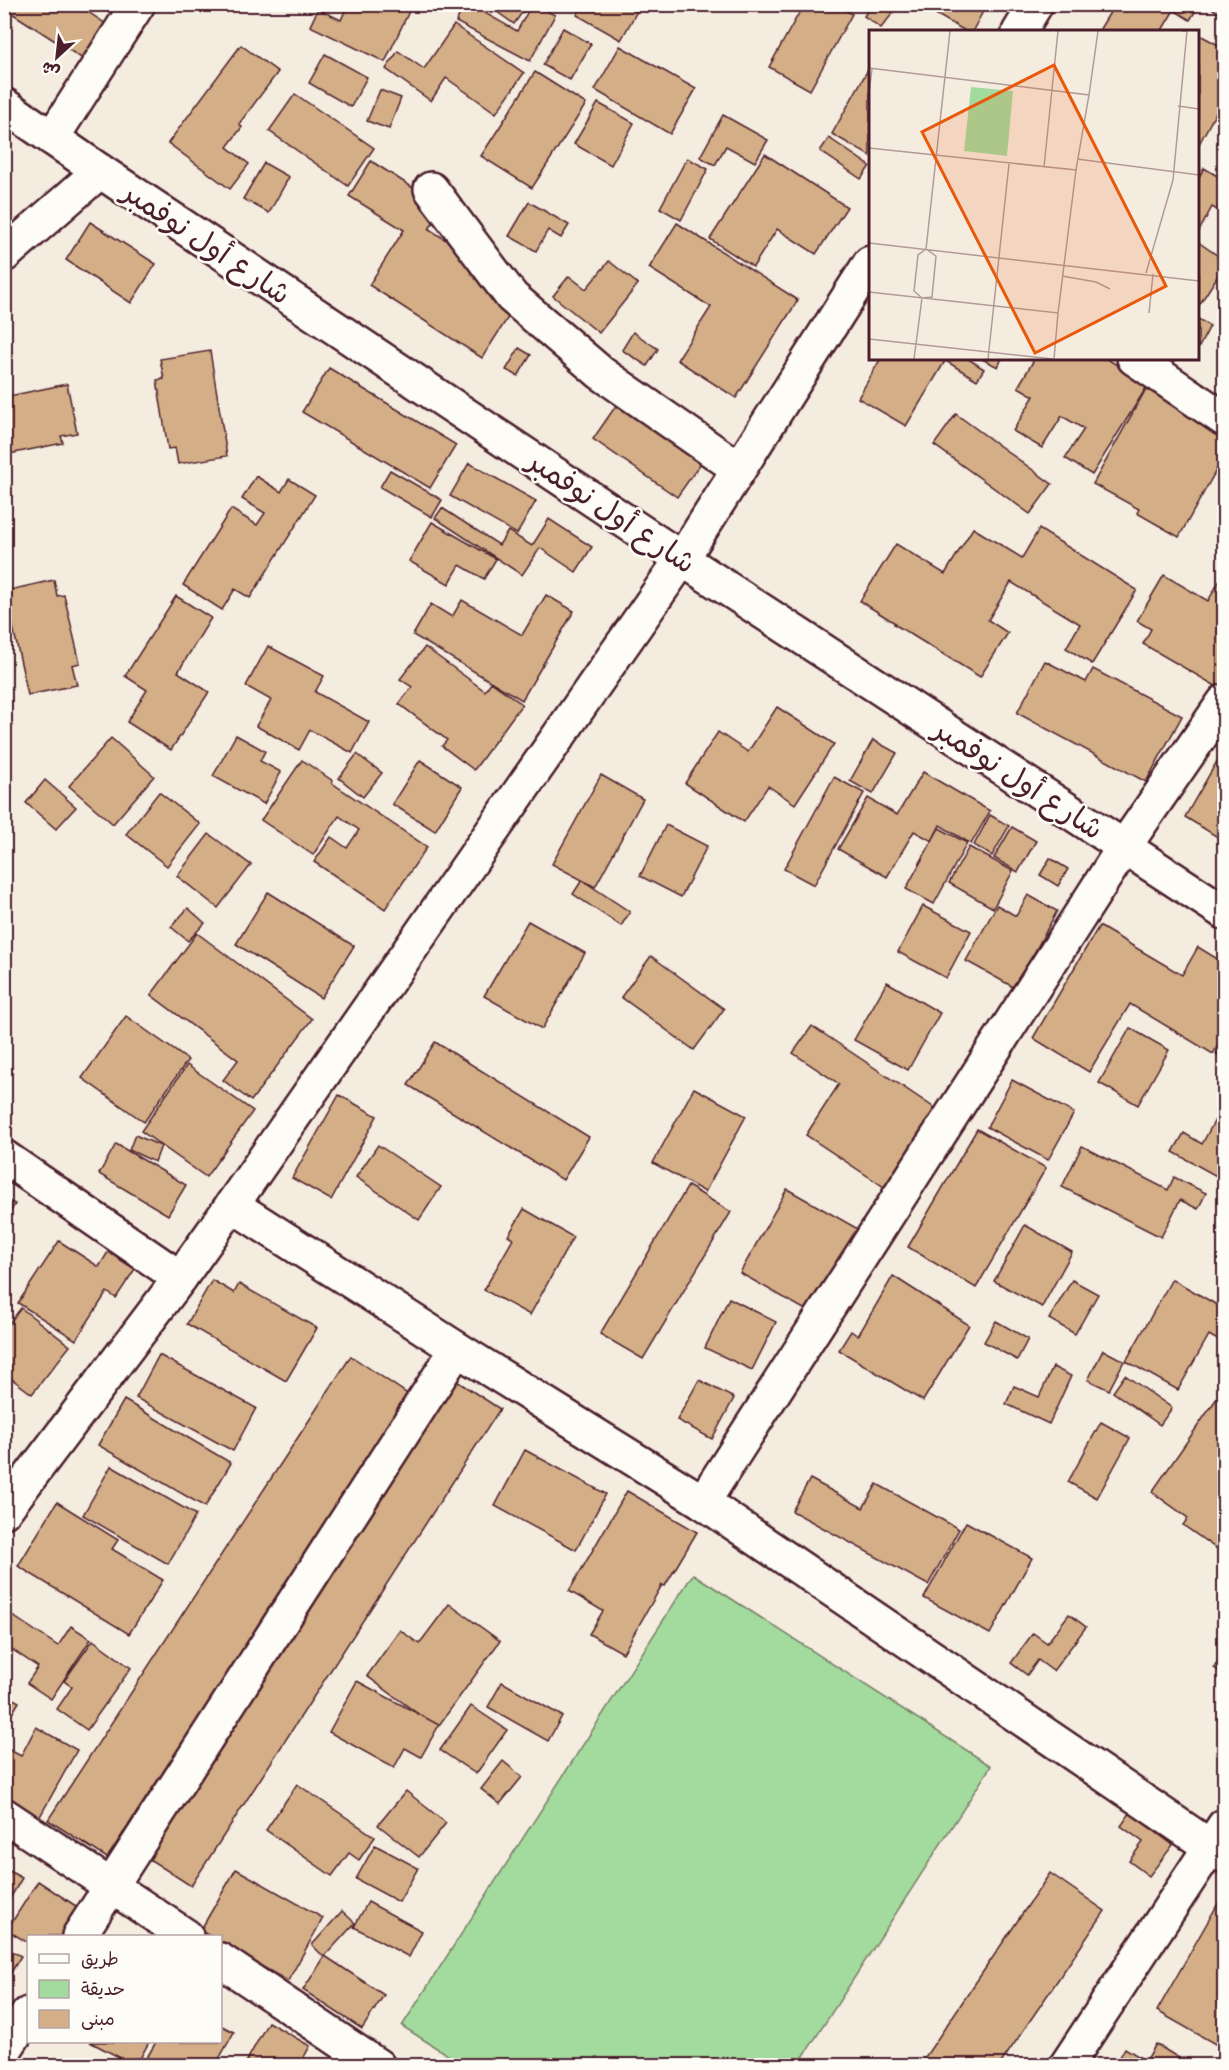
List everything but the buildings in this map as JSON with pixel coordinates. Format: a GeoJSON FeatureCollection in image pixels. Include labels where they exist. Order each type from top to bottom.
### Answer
{"type":"FeatureCollection","features":[{"type":"Feature","properties":{"kind":"street"},"geometry":{"type":"LineString","coordinates":[[52,138],[138,4]]}},
{"type":"Feature","properties":{"kind":"street"},"geometry":{"type":"LineString","coordinates":[[1020,30],[1036,4]]}},
{"type":"Feature","properties":{"kind":"street","name":"شارع أول نوفمبر"},"geometry":{"type":"LineString","coordinates":[[4,105],[682,559],[1224,912]]}},
{"type":"Feature","properties":{"kind":"street"},"geometry":{"type":"LineString","coordinates":[[4,255],[100,171]]}},
{"type":"Feature","properties":{"kind":"street"},"geometry":{"type":"LineString","coordinates":[[431,189],[512,297],[601,373],[739,469]]}},
{"type":"Feature","properties":{"kind":"street"},"geometry":{"type":"LineString","coordinates":[[4,1511],[180,1278],[682,559],[869,265]]}},
{"type":"Feature","properties":{"kind":"street"},"geometry":{"type":"LineString","coordinates":[[1137,360],[1224,419]]}},
{"type":"Feature","properties":{"kind":"street"},"geometry":{"type":"LineString","coordinates":[[703,1502],[1124,847],[1224,702]]}},
{"type":"Feature","properties":{"kind":"street"},"geometry":{"type":"LineString","coordinates":[[4,1157],[180,1278]]}},
{"type":"Feature","properties":{"kind":"street"},"geometry":{"type":"LineString","coordinates":[[232,1204],[457,1349],[703,1502],[1220,1843],[1065,2066]]}},
{"type":"Feature","properties":{"kind":"street"},"geometry":{"type":"LineString","coordinates":[[80,1935],[457,1349]]}},
{"type":"Feature","properties":{"kind":"street"},"geometry":{"type":"LineString","coordinates":[[4,1815],[184,1935]]}},
{"type":"Feature","properties":{"kind":"street"},"geometry":{"type":"LineString","coordinates":[[222,1961],[378,2066]]}},
{"type":"Feature","properties":{"kind":"street"},"geometry":{"type":"LineString","coordinates":[[4,2051],[27,2016]]}},
{"type":"Feature","properties":{"kind":"green space"},"geometry":{"type":"Polygon","coordinates":[[[693,1574],[991,1766],[798,2065],[463,2065],[402,2026],[693,1574]]]}}]}
